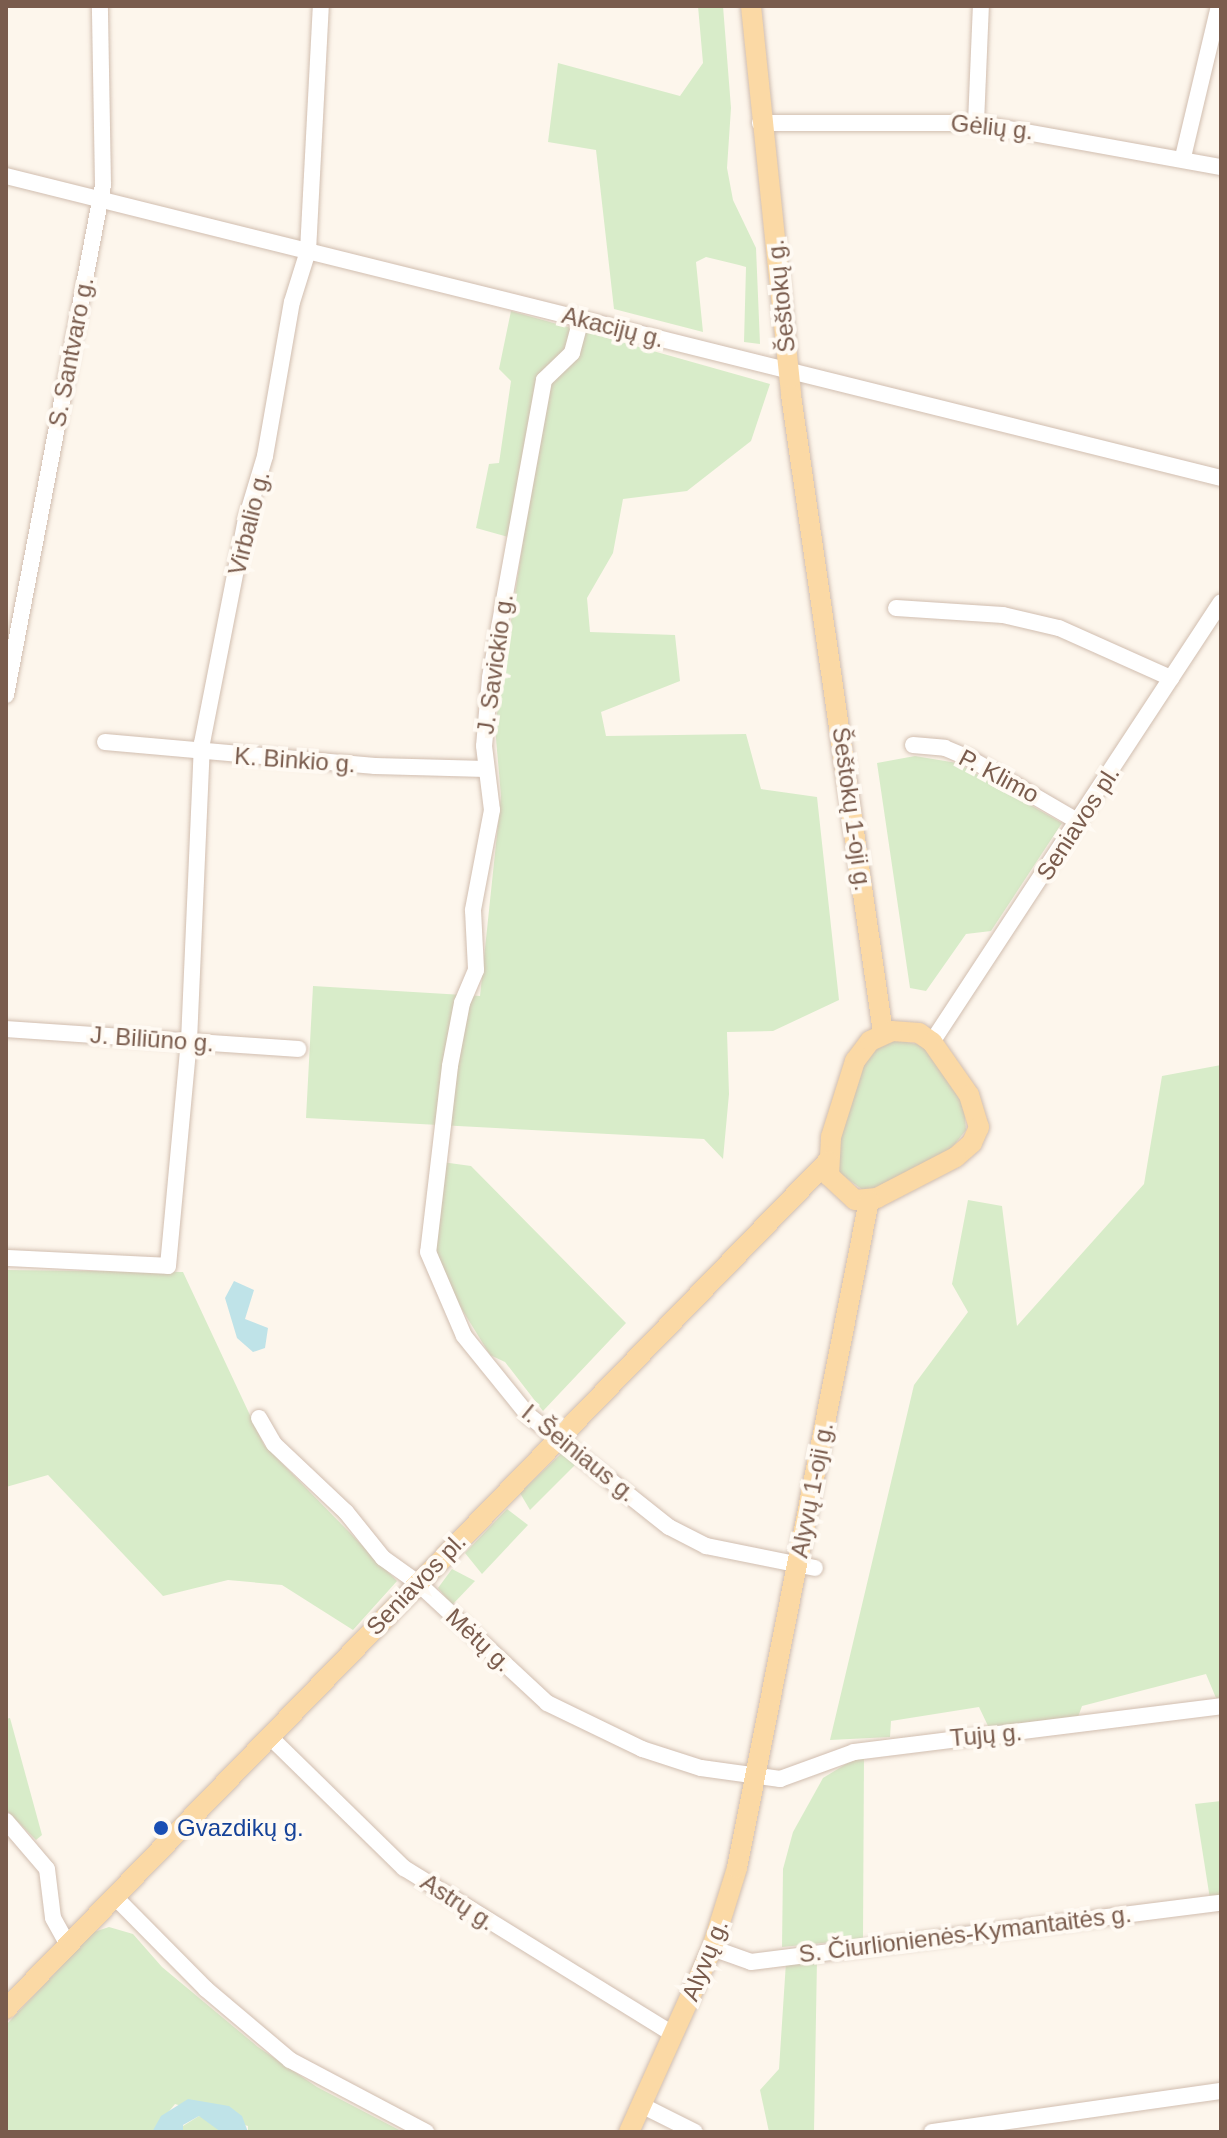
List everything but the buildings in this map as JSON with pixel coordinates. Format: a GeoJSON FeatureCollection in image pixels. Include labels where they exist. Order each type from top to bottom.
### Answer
{"type":"FeatureCollection","features":[{"type":"Feature","properties":{"kind":"main road","name":"Šeštokų g."},"geometry":{"type":"LineString","coordinates":[[751,6],[760,123],[789,371],[822,584]]}},
{"type":"Feature","properties":{"kind":"main road","name":"Šeštokų 1-oji g."},"geometry":{"type":"LineString","coordinates":[[822,584],[883,1033]]}},
{"type":"Feature","properties":{"kind":"main road"},"geometry":{"type":"LineString","coordinates":[[828,1161],[837,1188],[855,1200],[869,1201],[956,1157],[977,1135],[976,1107],[932,1042],[910,1031],[883,1033]]}},
{"type":"Feature","properties":{"kind":"main road","name":"Seniavos pl."},"geometry":{"type":"LineString","coordinates":[[6,2009],[558,1435],[828,1161],[855,1061],[870,1041],[883,1033]]}},
{"type":"Feature","properties":{"kind":"main road","name":"Alyvų 1-oji g."},"geometry":{"type":"LineString","coordinates":[[755,1779],[806,1566],[869,1201]]}},
{"type":"Feature","properties":{"kind":"main road","name":"Alyvų g."},"geometry":{"type":"LineString","coordinates":[[629,2132],[712,1948],[737,1868],[755,1779]]}},
{"type":"Feature","properties":{"kind":"street","name":"S. Santvaro g."},"geometry":{"type":"LineString","coordinates":[[6,695],[100,201],[100,6]]}},
{"type":"Feature","properties":{"kind":"street","name":"Virbalio g."},"geometry":{"type":"LineString","coordinates":[[189,1041],[202,753],[246,519],[265,456],[292,302],[308,251],[321,6]]}},
{"type":"Feature","properties":{"kind":"street"},"geometry":{"type":"LineString","coordinates":[[976,123],[981,6]]}},
{"type":"Feature","properties":{"kind":"street"},"geometry":{"type":"LineString","coordinates":[[1183,157],[1219,6]]}},
{"type":"Feature","properties":{"kind":"street","name":"Gėlių g."},"geometry":{"type":"LineString","coordinates":[[760,123],[976,123],[1183,157],[1221,167]]}},
{"type":"Feature","properties":{"kind":"street","name":"Akacijų g."},"geometry":{"type":"LineString","coordinates":[[6,176],[1221,478]]}},
{"type":"Feature","properties":{"kind":"street","name":"J. Savickio g."},"geometry":{"type":"LineString","coordinates":[[450,1066],[462,1003],[476,970],[473,910],[492,810],[486,769],[490,678],[544,380],[572,353],[581,319]]}},
{"type":"Feature","properties":{"kind":"street","name":"Seniavos pl."},"geometry":{"type":"LineString","coordinates":[[932,1042],[1221,602]]}},
{"type":"Feature","properties":{"kind":"street"},"geometry":{"type":"LineString","coordinates":[[896,608],[1003,615],[1059,628],[1171,678]]}},
{"type":"Feature","properties":{"kind":"street","name":"K. Binkio g."},"geometry":{"type":"LineString","coordinates":[[105,742],[202,753],[486,769]]}},
{"type":"Feature","properties":{"kind":"street","name":"P. Klimo"},"geometry":{"type":"LineString","coordinates":[[913,745],[945,748],[969,758],[1079,822]]}},
{"type":"Feature","properties":{"kind":"street","name":"J. Biliūno g."},"geometry":{"type":"LineString","coordinates":[[6,1029],[298,1049]]}},
{"type":"Feature","properties":{"kind":"street"},"geometry":{"type":"LineString","coordinates":[[6,1258],[168,1266],[189,1041]]}},
{"type":"Feature","properties":{"kind":"street","name":"I. Šeiniaus g."},"geometry":{"type":"LineString","coordinates":[[450,1066],[428,1234],[434,1275],[483,1362],[528,1415],[558,1435],[669,1527],[706,1546],[806,1566]]}},
{"type":"Feature","properties":{"kind":"street","name":"Mėtų g."},"geometry":{"type":"LineString","coordinates":[[259,1418],[274,1444],[346,1512],[383,1558],[418,1583],[547,1703],[642,1749],[755,1779]]}},
{"type":"Feature","properties":{"kind":"street","name":"Tujų g."},"geometry":{"type":"LineString","coordinates":[[755,1779],[780,1779],[854,1752],[1221,1706]]}},
{"type":"Feature","properties":{"kind":"street","name":"Astrų g."},"geometry":{"type":"LineString","coordinates":[[269,1736],[404,1868],[673,2034]]}},
{"type":"Feature","properties":{"kind":"street"},"geometry":{"type":"LineString","coordinates":[[6,1821],[47,1869],[53,1918],[68,1945]]}},
{"type":"Feature","properties":{"kind":"street"},"geometry":{"type":"LineString","coordinates":[[115,1897],[206,1989],[290,2060],[426,2132]]}},
{"type":"Feature","properties":{"kind":"street","name":"S. Čiurlionienės-Kymantaitės g."},"geometry":{"type":"LineString","coordinates":[[712,1948],[751,1962],[860,1944],[1221,1903]]}},
{"type":"Feature","properties":{"kind":"street"},"geometry":{"type":"LineString","coordinates":[[932,2132],[1221,2091]]}},
{"type":"Feature","properties":{"kind":"street"},"geometry":{"type":"LineString","coordinates":[[641,2105],[695,2132]]}},
{"type":"Feature","properties":{"kind":"green space"},"geometry":{"type":"Polygon","coordinates":[[[698,6],[723,6],[731,108],[727,168],[733,200],[756,248],[760,344],[744,342],[746,267],[706,257],[696,262],[703,332],[614,309],[596,150],[548,142],[558,63],[680,96],[703,63],[698,6]]]}},
{"type":"Feature","properties":{"kind":"green space"},"geometry":{"type":"Polygon","coordinates":[[[511,311],[770,384],[751,441],[687,491],[623,499],[613,553],[587,598],[590,632],[675,635],[680,681],[601,712],[606,736],[746,734],[761,789],[817,797],[839,1000],[773,1031],[727,1032],[729,1094],[723,1159],[704,1139],[306,1118],[313,986],[480,996],[501,796],[495,727],[523,541],[476,528],[489,464],[499,463],[511,381],[499,369],[511,311]]]}},
{"type":"Feature","properties":{"kind":"green space"},"geometry":{"type":"Polygon","coordinates":[[[915,756],[957,763],[1062,823],[991,931],[966,934],[926,991],[910,988],[877,763],[915,756]]]}},
{"type":"Feature","properties":{"kind":"green space"},"geometry":{"type":"Polygon","coordinates":[[[896,1040],[921,1045],[937,1061],[964,1107],[966,1130],[951,1149],[877,1189],[863,1190],[838,1172],[837,1152],[860,1068],[871,1050],[896,1040]]]}},
{"type":"Feature","properties":{"kind":"green space"},"geometry":{"type":"Polygon","coordinates":[[[1221,1065],[1221,1698],[1216,1698],[1206,1674],[1082,1706],[1078,1717],[989,1728],[979,1707],[891,1721],[890,1737],[830,1740],[914,1385],[968,1312],[952,1284],[968,1200],[1002,1206],[1017,1326],[1144,1184],[1162,1076],[1221,1065]]]}},
{"type":"Feature","properties":{"kind":"green space"},"geometry":{"type":"Polygon","coordinates":[[[442,1162],[471,1166],[626,1323],[543,1411],[505,1362],[490,1355],[439,1272],[433,1242],[442,1162]]]}},
{"type":"Feature","properties":{"kind":"green space"},"geometry":{"type":"Polygon","coordinates":[[[6,1270],[183,1272],[264,1445],[397,1581],[353,1630],[282,1585],[228,1580],[163,1596],[48,1475],[6,1487],[6,1270]]]}},
{"type":"Feature","properties":{"kind":"green space"},"geometry":{"type":"Polygon","coordinates":[[[565,1450],[593,1477],[576,1464],[530,1510],[520,1493],[565,1450]]]}},
{"type":"Feature","properties":{"kind":"green space"},"geometry":{"type":"Polygon","coordinates":[[[507,1509],[528,1525],[482,1574],[465,1553],[507,1509]]]}},
{"type":"Feature","properties":{"kind":"green space"},"geometry":{"type":"Polygon","coordinates":[[[452,1569],[475,1581],[452,1605],[438,1588],[452,1569]]]}},
{"type":"Feature","properties":{"kind":"green space"},"geometry":{"type":"Polygon","coordinates":[[[10,1718],[42,1835],[36,1840],[6,1810],[6,1719],[10,1718]]]}},
{"type":"Feature","properties":{"kind":"green space"},"geometry":{"type":"Polygon","coordinates":[[[864,1753],[863,1939],[782,1947],[783,1869],[793,1832],[823,1778],[864,1753]]]}},
{"type":"Feature","properties":{"kind":"green space"},"geometry":{"type":"Polygon","coordinates":[[[1221,1801],[1221,1897],[1210,1899],[1195,1804],[1221,1801]]]}},
{"type":"Feature","properties":{"kind":"green space"},"geometry":{"type":"Polygon","coordinates":[[[109,1927],[133,1934],[162,1967],[258,2047],[317,2087],[403,2132],[248,2132],[248,2126],[175,2104],[152,2132],[6,2132],[6,2025],[94,1932],[109,1927]]]}},
{"type":"Feature","properties":{"kind":"green space"},"geometry":{"type":"Polygon","coordinates":[[[817,1959],[814,2132],[769,2132],[760,2090],[779,2069],[786,1962],[817,1959]]]}},
{"type":"Feature","properties":{"kind":"green space"},"geometry":{"type":"Polygon","coordinates":[[[199,2116],[207,2118],[221,2132],[183,2132],[183,2126],[199,2116]]]}},
{"type":"Feature","properties":{"kind":"water"},"geometry":{"type":"Polygon","coordinates":[[[234,1281],[254,1290],[245,1319],[268,1328],[265,1348],[253,1352],[237,1338],[225,1298],[234,1281]]]}},
{"type":"Feature","properties":{"kind":"water"},"geometry":{"type":"Polygon","coordinates":[[[188,2099],[229,2106],[242,2116],[248,2132],[221,2132],[199,2116],[183,2125],[183,2132],[152,2132],[161,2116],[188,2099]]]}},
{"type":"Feature","properties":{"kind":"place","name":"Gvazdikų g."},"geometry":{"type":"Point","coordinates":[161,1828]}}]}
